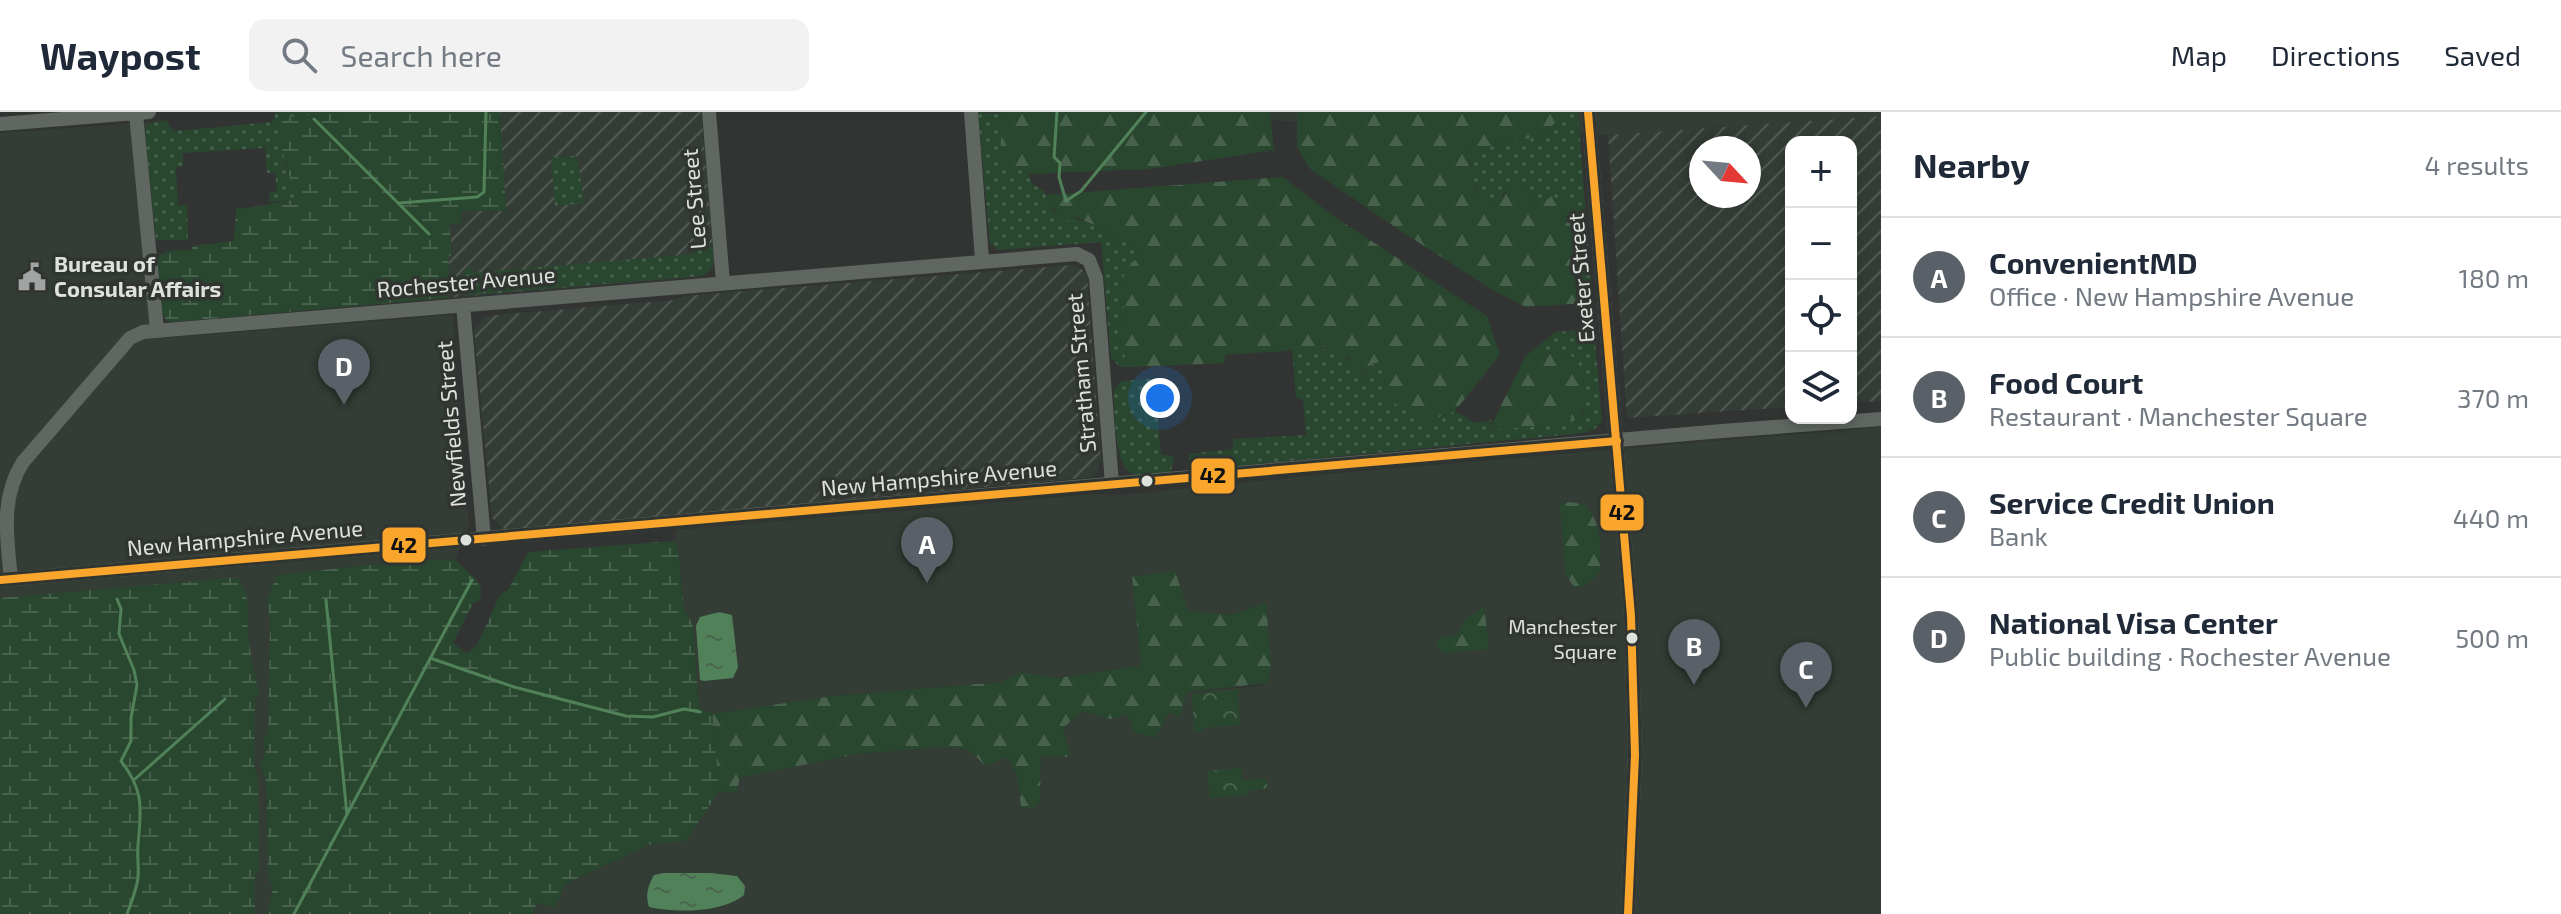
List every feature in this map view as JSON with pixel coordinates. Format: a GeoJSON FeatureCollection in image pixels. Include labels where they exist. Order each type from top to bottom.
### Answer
{"type":"FeatureCollection","features":[{"type":"Feature","properties":{"kind":"street","name":"Lee Street"},"geometry":{"type":"LineString","coordinates":[[709,112],[723,283]]}},
{"type":"Feature","properties":{"kind":"street"},"geometry":{"type":"LineString","coordinates":[[971,112],[982,260]]}},
{"type":"Feature","properties":{"kind":"street","name":"Exeter Street"},"geometry":{"type":"LineString","coordinates":[[1588,112],[1617,441]]}},
{"type":"Feature","properties":{"kind":"street"},"geometry":{"type":"LineString","coordinates":[[0,124],[143,113],[157,330]]}},
{"type":"Feature","properties":{"kind":"street","name":"Rochester Avenue"},"geometry":{"type":"LineString","coordinates":[[5,579],[4,516],[7,494],[14,476],[121,347],[143,332],[1071,253],[1089,260]]}},
{"type":"Feature","properties":{"kind":"street","name":"Stratham Street"},"geometry":{"type":"LineString","coordinates":[[1089,260],[1096,278],[1112,484]]}},
{"type":"Feature","properties":{"kind":"street","name":"Newfields Street"},"geometry":{"type":"LineString","coordinates":[[463,305],[484,539]]}},
{"type":"Feature","properties":{"kind":"street","name":"New Hampshire Avenue"},"geometry":{"type":"LineString","coordinates":[[5,579],[1881,419]]}},
{"type":"Feature","properties":{"kind":"street"},"geometry":{"type":"LineString","coordinates":[[1617,441],[1633,658],[1635,755],[1628,914]]}},
{"type":"Feature","properties":{"kind":"shaded area"},"geometry":{"type":"Polygon","coordinates":[[[500,112],[701,112],[712,268],[701,276],[446,298],[451,291],[449,224],[461,211],[505,211],[500,112]]]}},
{"type":"Feature","properties":{"kind":"shaded area"},"geometry":{"type":"Polygon","coordinates":[[[1252,112],[1881,112],[1881,116],[1608,135],[1277,121],[1252,112]]]}},
{"type":"Feature","properties":{"kind":"shaded area"},"geometry":{"type":"Polygon","coordinates":[[[1881,116],[1881,401],[1857,403],[1857,136],[1785,136],[1785,407],[1627,418],[1608,135],[1881,116]]]}},
{"type":"Feature","properties":{"kind":"shaded area"},"geometry":{"type":"Polygon","coordinates":[[[151,122],[145,132],[164,338],[453,315],[469,527],[455,560],[417,560],[277,576],[267,599],[270,621],[268,729],[263,743],[266,752],[260,764],[266,781],[265,803],[273,887],[267,914],[0,914],[0,133],[151,122]]]}},
{"type":"Feature","properties":{"kind":"shaded area"},"geometry":{"type":"Polygon","coordinates":[[[1073,265],[1082,269],[1087,278],[1101,460],[1093,477],[505,530],[492,518],[474,329],[484,316],[674,300],[684,296],[1073,265]]]}},
{"type":"Feature","properties":{"kind":"shaded area"},"geometry":{"type":"Polygon","coordinates":[[[1881,427],[1881,914],[532,914],[537,903],[556,906],[565,884],[651,844],[686,840],[719,791],[736,792],[740,778],[857,754],[945,747],[965,749],[975,755],[1007,757],[1033,808],[1040,800],[1041,755],[1071,757],[1063,728],[1082,711],[1110,719],[1128,714],[1169,712],[1180,717],[1186,692],[1262,686],[1265,602],[1232,615],[1187,611],[1175,571],[1132,578],[1142,664],[1058,678],[1021,672],[1002,682],[832,696],[712,714],[701,708],[698,698],[693,625],[684,609],[678,548],[674,541],[676,530],[1096,494],[1120,495],[1339,473],[1881,427]]]}},
{"type":"Feature","properties":{"kind":"green space"},"geometry":{"type":"Polygon","coordinates":[[[276,112],[340,112],[281,118],[286,168],[297,200],[270,202],[269,192],[277,191],[275,173],[267,173],[265,148],[183,153],[183,166],[176,167],[178,205],[187,205],[188,240],[156,240],[145,134],[147,124],[167,120],[176,131],[273,122],[276,112]]]}},
{"type":"Feature","properties":{"kind":"green space"},"geometry":{"type":"Polygon","coordinates":[[[340,112],[500,112],[506,211],[462,211],[462,223],[449,224],[451,291],[446,298],[172,322],[166,320],[162,313],[157,258],[169,251],[192,250],[192,246],[234,241],[236,208],[296,200],[279,138],[281,118],[340,112]]]}},
{"type":"Feature","properties":{"kind":"green space"},"geometry":{"type":"Polygon","coordinates":[[[978,112],[1003,114],[1021,167],[1029,174],[1032,184],[1044,191],[1054,212],[1094,225],[1102,224],[1119,242],[1125,239],[1140,258],[1122,280],[1124,306],[1117,337],[1130,367],[1120,367],[1111,358],[1101,242],[998,250],[990,243],[978,112]]]}},
{"type":"Feature","properties":{"kind":"green space"},"geometry":{"type":"Polygon","coordinates":[[[999,112],[1270,112],[1274,150],[1150,169],[1029,174],[1021,167],[1005,166],[1000,152],[1003,114],[999,112]]]}},
{"type":"Feature","properties":{"kind":"green space"},"geometry":{"type":"Polygon","coordinates":[[[1563,112],[1578,112],[1594,322],[1590,322],[1580,215],[1531,200],[1530,191],[1520,186],[1508,188],[1502,200],[1486,201],[1474,185],[1471,171],[1472,150],[1540,136],[1563,112]]]}},
{"type":"Feature","properties":{"kind":"green space"},"geometry":{"type":"Polygon","coordinates":[[[1563,112],[1540,136],[1472,150],[1470,161],[1476,193],[1484,195],[1487,201],[1502,200],[1508,188],[1520,186],[1530,191],[1531,200],[1535,202],[1538,199],[1544,202],[1552,196],[1577,208],[1581,221],[1588,303],[1526,307],[1486,286],[1407,235],[1310,169],[1297,147],[1297,114],[1563,112]]]}},
{"type":"Feature","properties":{"kind":"green space"},"geometry":{"type":"Polygon","coordinates":[[[577,156],[584,203],[555,206],[551,157],[577,156]]]}},
{"type":"Feature","properties":{"kind":"green space"},"geometry":{"type":"Polygon","coordinates":[[[1283,177],[1336,218],[1487,316],[1500,355],[1455,411],[1424,423],[1383,395],[1383,367],[1380,362],[1371,364],[1362,377],[1356,377],[1349,357],[1336,357],[1326,348],[1225,355],[1225,363],[1130,367],[1117,337],[1124,306],[1122,280],[1131,263],[1140,257],[1125,240],[1119,242],[1102,224],[1094,225],[1076,217],[1071,223],[1066,220],[1053,208],[1046,195],[1283,177]]]}},
{"type":"Feature","properties":{"kind":"green space"},"geometry":{"type":"Polygon","coordinates":[[[704,244],[713,249],[713,262],[709,272],[701,276],[470,295],[463,287],[464,272],[470,266],[472,273],[693,254],[696,247],[704,244]]]}},
{"type":"Feature","properties":{"kind":"green space"},"geometry":{"type":"Polygon","coordinates":[[[1594,329],[1602,421],[1595,429],[1584,433],[1194,470],[1188,465],[1189,454],[1233,449],[1233,439],[1306,435],[1303,400],[1296,398],[1292,350],[1325,349],[1341,353],[1363,377],[1371,364],[1380,362],[1383,367],[1383,395],[1438,418],[1455,411],[1475,423],[1492,420],[1489,429],[1552,425],[1565,413],[1580,418],[1586,395],[1583,375],[1575,359],[1565,354],[1532,351],[1555,332],[1594,329]]]}},
{"type":"Feature","properties":{"kind":"green space"},"geometry":{"type":"Polygon","coordinates":[[[1532,351],[1565,354],[1575,360],[1584,377],[1584,408],[1574,420],[1565,413],[1561,422],[1552,425],[1489,430],[1525,357],[1532,351]]]}},
{"type":"Feature","properties":{"kind":"green space"},"geometry":{"type":"Polygon","coordinates":[[[1158,378],[1167,397],[1165,404],[1157,406],[1161,455],[1174,456],[1171,472],[1133,474],[1122,461],[1119,450],[1114,390],[1122,381],[1158,378]]]}},
{"type":"Feature","properties":{"kind":"green space"},"geometry":{"type":"Polygon","coordinates":[[[1560,504],[1584,504],[1595,519],[1600,536],[1600,572],[1585,586],[1574,587],[1565,573],[1560,504]]]}},
{"type":"Feature","properties":{"kind":"green space"},"geometry":{"type":"Polygon","coordinates":[[[674,541],[678,548],[684,609],[693,625],[698,698],[701,708],[712,714],[719,791],[686,841],[651,844],[565,884],[556,907],[537,903],[532,914],[267,914],[273,887],[268,877],[266,781],[260,764],[266,752],[263,743],[268,729],[270,621],[267,599],[277,575],[417,560],[455,560],[475,578],[481,588],[479,601],[473,603],[453,643],[467,653],[477,645],[500,595],[508,590],[528,552],[674,541]]]}},
{"type":"Feature","properties":{"kind":"green space"},"geometry":{"type":"Polygon","coordinates":[[[1175,571],[1188,611],[1232,615],[1266,602],[1271,666],[1268,683],[1187,692],[1180,717],[1169,712],[1155,738],[1134,732],[1128,715],[1110,719],[1082,711],[1063,728],[1071,757],[1041,756],[1040,801],[1034,808],[1021,807],[1017,776],[1007,757],[985,766],[965,749],[944,747],[857,754],[740,778],[736,793],[719,791],[712,714],[832,696],[1002,682],[1021,672],[1058,678],[1141,665],[1132,577],[1175,571]]]}},
{"type":"Feature","properties":{"kind":"green space"},"geometry":{"type":"Polygon","coordinates":[[[239,579],[246,593],[249,642],[259,693],[255,699],[254,764],[258,780],[259,866],[254,881],[255,914],[0,914],[0,598],[239,579]]]}},
{"type":"Feature","properties":{"kind":"green space"},"geometry":{"type":"Polygon","coordinates":[[[1484,606],[1489,649],[1445,653],[1437,648],[1442,637],[1458,635],[1463,622],[1484,606]]]}},
{"type":"Feature","properties":{"kind":"green space"},"geometry":{"type":"Polygon","coordinates":[[[1240,689],[1240,725],[1203,728],[1202,732],[1194,732],[1192,694],[1240,689]]]}},
{"type":"Feature","properties":{"kind":"green space"},"geometry":{"type":"Polygon","coordinates":[[[1241,768],[1242,780],[1265,778],[1268,788],[1249,791],[1248,795],[1210,798],[1207,771],[1241,768]]]}},
{"type":"Feature","properties":{"kind":"water"},"geometry":{"type":"Polygon","coordinates":[[[719,612],[732,615],[738,667],[733,678],[704,681],[700,680],[696,626],[700,617],[719,612]]]}},
{"type":"Feature","properties":{"kind":"water"},"geometry":{"type":"Polygon","coordinates":[[[654,875],[737,876],[745,886],[744,895],[724,905],[698,910],[649,907],[647,895],[650,883],[654,875]]]}},
{"type":"Feature","properties":{"kind":"waterway"},"geometry":{"type":"LineString","coordinates":[[399,203],[477,197],[484,192],[486,112]]}},
{"type":"Feature","properties":{"kind":"waterway"},"geometry":{"type":"LineString","coordinates":[[1057,112],[1054,157],[1060,163],[1059,177],[1066,201],[1081,191],[1146,112]]}},
{"type":"Feature","properties":{"kind":"waterway"},"geometry":{"type":"LineString","coordinates":[[314,119],[429,234]]}},
{"type":"Feature","properties":{"kind":"waterway"},"geometry":{"type":"LineString","coordinates":[[294,914],[472,580]]}},
{"type":"Feature","properties":{"kind":"waterway"},"geometry":{"type":"LineString","coordinates":[[117,599],[121,609],[119,634],[137,685],[131,718],[131,741],[121,761],[134,782],[140,801],[138,877],[127,914]]}},
{"type":"Feature","properties":{"kind":"waterway"},"geometry":{"type":"LineString","coordinates":[[326,600],[347,815]]}},
{"type":"Feature","properties":{"kind":"waterway"},"geometry":{"type":"LineString","coordinates":[[430,658],[514,687],[626,716],[653,717],[684,709],[700,712]]}},
{"type":"Feature","properties":{"kind":"waterway"},"geometry":{"type":"LineString","coordinates":[[135,779],[225,699]]}},
{"type":"Feature","properties":{"kind":"transit line","name":"42"},"geometry":{"type":"LineString","coordinates":[[1588,112],[1631,616],[1635,755],[1628,914]]}},
{"type":"Feature","properties":{"kind":"transit line","name":"42"},"geometry":{"type":"LineString","coordinates":[[0,580],[1617,441]]}},
{"type":"Feature","properties":{"kind":"place","name":"Bureau of Consular Affairs"},"geometry":{"type":"Point","coordinates":[32,277]}},
{"type":"Feature","properties":{"kind":"place","name":"National Visa Center"},"geometry":{"type":"Point","coordinates":[344,405]}},
{"type":"Feature","properties":{"kind":"place","name":"ConvenientMD"},"geometry":{"type":"Point","coordinates":[927,583]}},
{"type":"Feature","properties":{"kind":"place","name":"Manchester Square"},"geometry":{"type":"Point","coordinates":[1632,638]}},
{"type":"Feature","properties":{"kind":"place","name":"Food Court"},"geometry":{"type":"Point","coordinates":[1694,685]}},
{"type":"Feature","properties":{"kind":"place","name":"Service Credit Union"},"geometry":{"type":"Point","coordinates":[1806,708]}}]}
